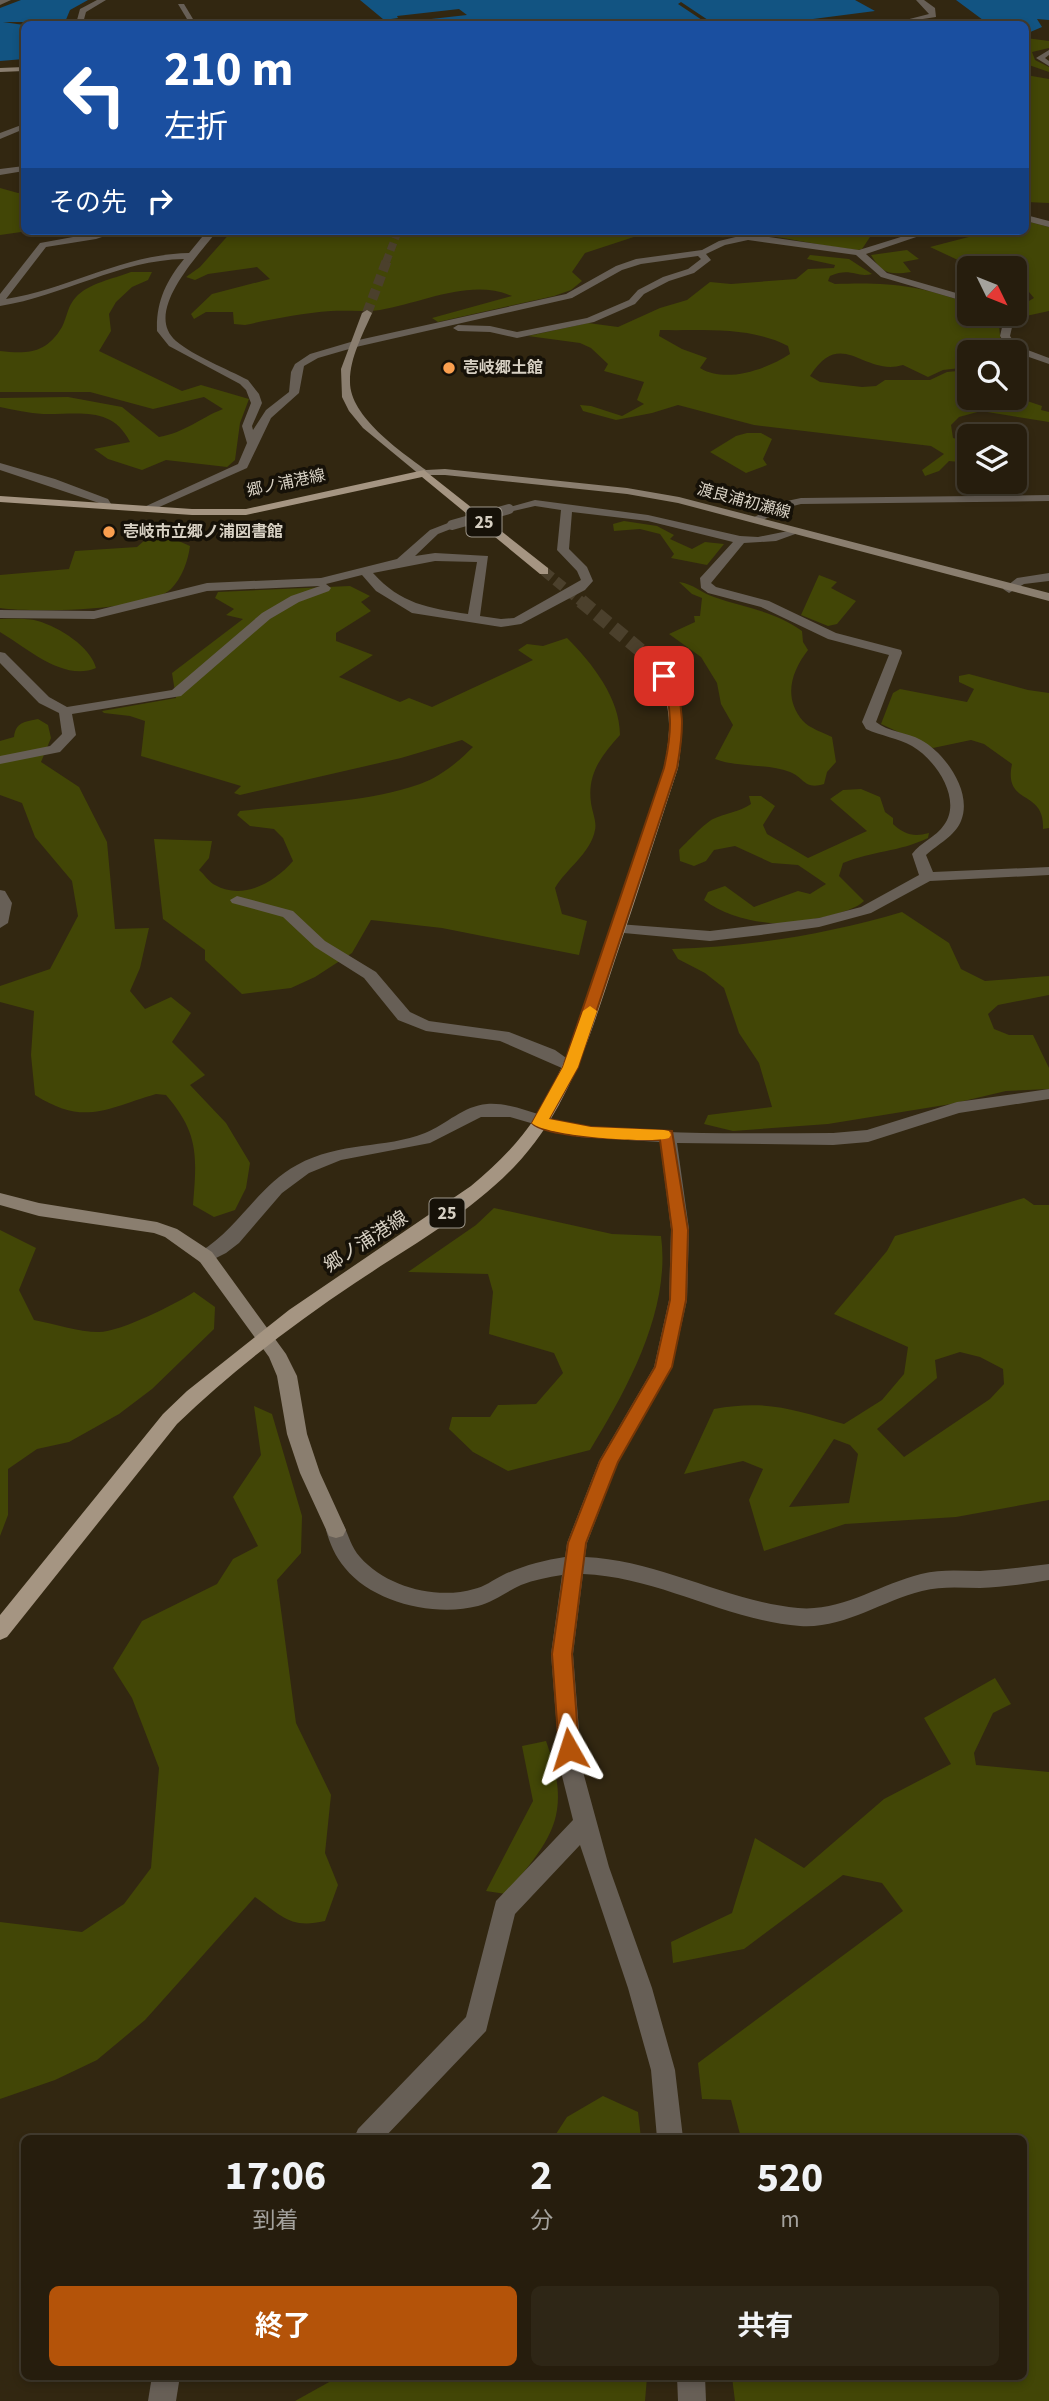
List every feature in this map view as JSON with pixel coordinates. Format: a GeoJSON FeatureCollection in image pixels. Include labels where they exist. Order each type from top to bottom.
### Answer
{"type":"FeatureCollection","features":[{"type":"Feature","properties":{"kind":"main road","name":"郷ノ浦港線"},"geometry":{"type":"LineString","coordinates":[[0,499],[225,513],[261,510],[387,479],[424,473]]}},
{"type":"Feature","properties":{"kind":"main road","name":"25"},"geometry":{"type":"LineString","coordinates":[[424,473],[544,571]]}},
{"type":"Feature","properties":{"kind":"main road","name":"郷ノ浦港線"},"geometry":{"type":"LineString","coordinates":[[0,1631],[170,1419],[263,1337],[439,1220],[476,1192],[510,1161],[540,1123],[571,1067],[671,768],[676,742],[676,711],[671,689],[657,664]]}},
{"type":"Feature","properties":{"kind":"street"},"geometry":{"type":"LineString","coordinates":[[0,3],[7,0]]}},
{"type":"Feature","properties":{"kind":"street"},"geometry":{"type":"LineString","coordinates":[[80,21],[83,11],[102,0]]}},
{"type":"Feature","properties":{"kind":"street"},"geometry":{"type":"LineString","coordinates":[[906,21],[933,15],[932,10],[920,0]]}},
{"type":"Feature","properties":{"kind":"street"},"geometry":{"type":"LineString","coordinates":[[181,6],[191,21]]}},
{"type":"Feature","properties":{"kind":"street"},"geometry":{"type":"LineString","coordinates":[[1049,52],[1040,58],[1049,64]]}},
{"type":"Feature","properties":{"kind":"street"},"geometry":{"type":"LineString","coordinates":[[0,69],[21,69]]}},
{"type":"Feature","properties":{"kind":"street"},"geometry":{"type":"LineString","coordinates":[[0,136],[21,128]]}},
{"type":"Feature","properties":{"kind":"street"},"geometry":{"type":"LineString","coordinates":[[0,172],[21,169]]}},
{"type":"Feature","properties":{"kind":"street"},"geometry":{"type":"LineString","coordinates":[[1029,219],[1049,224]]}},
{"type":"Feature","properties":{"kind":"street"},"geometry":{"type":"LineString","coordinates":[[0,301],[43,245],[105,235]]}},
{"type":"Feature","properties":{"kind":"street"},"geometry":{"type":"LineString","coordinates":[[209,235],[168,286],[162,331],[173,344],[244,382],[252,390],[257,397],[257,405],[247,426],[251,441]]}},
{"type":"Feature","properties":{"kind":"street"},"geometry":{"type":"LineString","coordinates":[[148,509],[243,466],[251,441],[262,429],[264,419],[294,393],[296,372],[300,364],[314,356],[354,344],[569,296],[619,268],[639,261],[700,252],[732,239],[760,237],[859,253],[916,235]]}},
{"type":"Feature","properties":{"kind":"street"},"geometry":{"type":"LineString","coordinates":[[430,327],[491,329],[517,335],[590,320],[632,302],[641,292],[666,279],[700,266],[706,260],[700,252]]}},
{"type":"Feature","properties":{"kind":"street"},"geometry":{"type":"LineString","coordinates":[[859,253],[884,275],[957,296]]}},
{"type":"Feature","properties":{"kind":"street"},"geometry":{"type":"LineString","coordinates":[[0,301],[47,295],[145,258],[193,256]]}},
{"type":"Feature","properties":{"kind":"street"},"geometry":{"type":"LineString","coordinates":[[367,313],[345,372],[347,402],[369,429],[424,473]]}},
{"type":"Feature","properties":{"kind":"street"},"geometry":{"type":"LineString","coordinates":[[1007,326],[1005,336],[1013,348],[1049,361]]}},
{"type":"Feature","properties":{"kind":"street"},"geometry":{"type":"LineString","coordinates":[[0,466],[104,501],[107,507]]}},
{"type":"Feature","properties":{"kind":"street","name":"渡良浦初瀬線"},"geometry":{"type":"LineString","coordinates":[[424,473],[457,473],[655,495],[1009,589],[1049,597]]}},
{"type":"Feature","properties":{"kind":"street"},"geometry":{"type":"LineString","coordinates":[[755,520],[786,504],[801,501],[1049,498]]}},
{"type":"Feature","properties":{"kind":"street"},"geometry":{"type":"LineString","coordinates":[[401,562],[434,532],[535,503],[659,520],[740,541],[768,540],[794,531]]}},
{"type":"Feature","properties":{"kind":"street"},"geometry":{"type":"LineString","coordinates":[[0,614],[94,615],[207,587],[306,584],[368,576],[416,610],[501,624],[517,621],[582,587],[587,576],[562,550],[567,508]]}},
{"type":"Feature","properties":{"kind":"street"},"geometry":{"type":"LineString","coordinates":[[740,541],[704,581],[705,585],[712,590],[778,610],[832,636],[896,653],[869,722],[871,726],[920,744],[953,784],[957,800],[958,812],[948,829],[919,854],[926,877]]}},
{"type":"Feature","properties":{"kind":"street"},"geometry":{"type":"LineString","coordinates":[[0,656],[44,700],[65,711],[176,693],[282,605],[401,562],[435,557],[484,559],[473,620]]}},
{"type":"Feature","properties":{"kind":"street"},"geometry":{"type":"LineString","coordinates":[[1009,589],[1021,581],[1049,577]]}},
{"type":"Feature","properties":{"kind":"street"},"geometry":{"type":"LineString","coordinates":[[0,760],[55,749],[69,735],[65,711]]}},
{"type":"Feature","properties":{"kind":"street"},"geometry":{"type":"LineString","coordinates":[[618,929],[710,936],[819,922],[866,910],[926,877],[1049,871]]}},
{"type":"Feature","properties":{"kind":"street"},"geometry":{"type":"LineString","coordinates":[[0,894],[5,903],[0,923]]}},
{"type":"Feature","properties":{"kind":"street"},"geometry":{"type":"LineString","coordinates":[[237,900],[288,914],[320,944],[370,975],[404,1016],[426,1027],[503,1036],[549,1054],[571,1067]]}},
{"type":"Feature","properties":{"kind":"street"},"geometry":{"type":"LineString","coordinates":[[206,1257],[224,1248],[274,1190],[300,1170],[348,1152],[393,1147],[433,1136],[465,1115],[487,1110],[520,1114],[540,1123],[591,1132],[780,1139],[869,1136],[957,1108],[1049,1094]]}},
{"type":"Feature","properties":{"kind":"street"},"geometry":{"type":"LineString","coordinates":[[667,1135],[680,1230],[681,1271],[676,1311],[663,1367],[609,1461],[577,1543],[567,1603],[562,1683],[571,1768],[597,1867],[640,1988],[663,2070],[670,2135]]}},
{"type":"Feature","properties":{"kind":"street"},"geometry":{"type":"LineString","coordinates":[[0,1199],[19,1206],[157,1228],[172,1233],[206,1257],[277,1354],[287,1376],[297,1434],[310,1473],[344,1551],[358,1568],[381,1585],[415,1598],[455,1602],[478,1597],[518,1578],[574,1565],[607,1567],[772,1614],[803,1618],[825,1616],[937,1579],[984,1579],[1049,1572]]}},
{"type":"Feature","properties":{"kind":"street"},"geometry":{"type":"LineString","coordinates":[[371,2135],[477,2023],[504,1909],[585,1824]]}},
{"type":"Feature","properties":{"kind":"street"},"geometry":{"type":"LineString","coordinates":[[162,2401],[165,2380]]}},
{"type":"Feature","properties":{"kind":"street"},"geometry":{"type":"LineString","coordinates":[[691,2380],[692,2401]]}},
{"type":"Feature","properties":{"kind":"shaded area"},"geometry":{"type":"Polygon","coordinates":[[[1029,38],[1049,41],[1049,48],[1032,52],[1035,60],[1049,67],[1049,72],[1029,65],[1029,38]]]}},
{"type":"Feature","properties":{"kind":"shaded area"},"geometry":{"type":"Polygon","coordinates":[[[1029,76],[1049,79],[1049,203],[1029,202],[1029,76]]]}},
{"type":"Feature","properties":{"kind":"shaded area"},"geometry":{"type":"Polygon","coordinates":[[[0,188],[21,192],[21,232],[0,235],[0,188]]]}},
{"type":"Feature","properties":{"kind":"shaded area"},"geometry":{"type":"Polygon","coordinates":[[[1029,222],[1049,227],[1049,311],[1027,316],[1027,302],[1034,298],[1027,292],[1027,256],[957,256],[957,260],[930,247],[976,235],[1029,235],[1029,222]]]}},
{"type":"Feature","properties":{"kind":"shaded area"},"geometry":{"type":"Polygon","coordinates":[[[228,235],[640,235],[585,253],[572,272],[582,281],[571,290],[438,322],[432,318],[512,296],[496,291],[463,291],[380,310],[320,312],[245,325],[234,324],[233,312],[206,312],[194,319],[191,314],[212,294],[270,279],[257,267],[208,274],[195,280],[186,277],[200,267],[228,235]]]}},
{"type":"Feature","properties":{"kind":"shaded area"},"geometry":{"type":"Polygon","coordinates":[[[707,235],[742,235],[723,237],[707,235]]]}},
{"type":"Feature","properties":{"kind":"shaded area"},"geometry":{"type":"Polygon","coordinates":[[[761,235],[871,235],[862,249],[761,235]]]}},
{"type":"Feature","properties":{"kind":"shaded area"},"geometry":{"type":"Polygon","coordinates":[[[907,250],[919,259],[903,262],[911,272],[887,272],[871,255],[907,250]]]}},
{"type":"Feature","properties":{"kind":"shaded area"},"geometry":{"type":"Polygon","coordinates":[[[810,255],[849,259],[872,274],[837,273],[830,276],[828,281],[835,284],[887,284],[919,289],[957,300],[957,326],[999,326],[1001,340],[957,340],[957,368],[943,370],[928,377],[903,365],[876,365],[843,354],[832,355],[810,376],[820,382],[862,387],[876,386],[885,380],[930,380],[947,372],[957,371],[957,410],[1027,410],[1027,401],[1042,406],[1041,410],[1049,412],[1049,422],[981,411],[959,417],[951,425],[953,438],[957,439],[957,462],[949,461],[939,471],[925,476],[922,470],[944,454],[931,446],[754,425],[678,405],[616,420],[583,411],[580,405],[622,416],[644,404],[637,400],[644,382],[604,371],[608,364],[591,348],[580,343],[528,336],[588,323],[618,327],[660,308],[687,300],[710,282],[731,284],[796,279],[808,269],[834,268],[835,265],[807,259],[810,255]],[[660,330],[659,336],[682,349],[707,358],[700,368],[722,375],[746,373],[770,365],[790,354],[788,346],[773,340],[725,331],[660,330]]]}},
{"type":"Feature","properties":{"kind":"shaded area"},"geometry":{"type":"Polygon","coordinates":[[[131,272],[152,272],[148,280],[132,287],[116,302],[109,314],[111,331],[99,351],[182,391],[201,385],[249,399],[240,423],[235,460],[227,467],[166,460],[142,470],[108,459],[94,449],[130,442],[114,422],[104,417],[92,414],[38,414],[0,407],[0,398],[68,397],[122,407],[159,437],[185,429],[223,409],[204,397],[153,409],[90,392],[0,392],[0,351],[27,352],[49,343],[62,327],[71,304],[81,292],[131,272]]]}},
{"type":"Feature","properties":{"kind":"shaded area"},"geometry":{"type":"Polygon","coordinates":[[[761,433],[772,439],[763,459],[767,465],[746,473],[710,452],[736,436],[761,433]]]}},
{"type":"Feature","properties":{"kind":"shaded area"},"geometry":{"type":"Polygon","coordinates":[[[624,521],[657,526],[674,535],[670,539],[692,549],[705,542],[724,544],[707,565],[671,558],[674,554],[660,534],[640,529],[614,531],[613,524],[624,521]]]}},
{"type":"Feature","properties":{"kind":"shaded area"},"geometry":{"type":"Polygon","coordinates":[[[174,539],[190,546],[188,558],[175,585],[158,596],[139,602],[89,609],[0,608],[0,575],[69,569],[75,551],[137,547],[145,540],[174,539]]]}},
{"type":"Feature","properties":{"kind":"shaded area"},"geometry":{"type":"Polygon","coordinates":[[[819,575],[837,582],[831,588],[856,601],[837,624],[828,626],[801,615],[819,575]]]}},
{"type":"Feature","properties":{"kind":"shaded area"},"geometry":{"type":"Polygon","coordinates":[[[679,582],[714,597],[770,614],[802,631],[803,642],[808,650],[797,667],[791,694],[803,721],[832,737],[836,762],[827,772],[824,784],[812,786],[795,774],[781,769],[733,764],[715,759],[733,725],[721,704],[717,683],[701,657],[669,634],[695,622],[694,616],[700,616],[702,598],[692,594],[679,582]]]}},
{"type":"Feature","properties":{"kind":"shaded area"},"geometry":{"type":"Polygon","coordinates":[[[350,586],[370,596],[361,602],[371,611],[336,633],[336,641],[373,655],[339,677],[400,702],[409,698],[432,707],[533,660],[518,650],[527,644],[543,646],[567,638],[603,682],[615,708],[620,735],[601,758],[593,774],[590,793],[595,824],[593,838],[555,888],[562,914],[587,921],[579,955],[442,928],[371,920],[352,953],[315,977],[291,988],[242,994],[205,960],[205,950],[163,919],[154,839],[212,841],[209,858],[199,870],[213,884],[236,891],[258,887],[277,876],[293,861],[283,838],[274,829],[250,826],[237,815],[240,811],[355,799],[400,790],[435,777],[473,747],[462,740],[401,758],[240,795],[234,793],[241,786],[141,756],[145,721],[102,711],[176,698],[172,673],[243,619],[226,615],[234,609],[215,598],[218,592],[350,586]]]}},
{"type":"Feature","properties":{"kind":"shaded area"},"geometry":{"type":"Polygon","coordinates":[[[0,619],[34,620],[55,628],[81,645],[96,668],[71,671],[46,661],[0,632],[0,619]]]}},
{"type":"Feature","properties":{"kind":"shaded area"},"geometry":{"type":"Polygon","coordinates":[[[969,674],[1049,693],[1049,828],[1043,829],[1038,808],[1013,787],[1012,764],[984,744],[971,740],[933,748],[881,724],[893,693],[900,689],[967,702],[974,689],[959,682],[959,676],[969,674]]]}},
{"type":"Feature","properties":{"kind":"shaded area"},"geometry":{"type":"Polygon","coordinates":[[[38,719],[48,725],[51,738],[41,762],[79,787],[107,842],[115,929],[149,928],[140,968],[130,991],[145,1009],[171,997],[191,1013],[172,1042],[205,1075],[190,1085],[226,1123],[250,1163],[246,1188],[235,1210],[214,1217],[193,1205],[193,1146],[185,1121],[166,1095],[156,1094],[108,1109],[81,1112],[67,1110],[35,1095],[31,1055],[34,1011],[0,1002],[0,986],[50,969],[78,916],[72,881],[35,837],[22,803],[0,795],[0,741],[14,737],[22,723],[38,719]]]}},
{"type":"Feature","properties":{"kind":"shaded area"},"geometry":{"type":"Polygon","coordinates":[[[861,789],[880,797],[885,812],[902,831],[914,835],[929,833],[928,838],[917,843],[843,863],[839,876],[864,901],[846,911],[805,921],[779,923],[736,916],[704,900],[708,892],[725,886],[754,907],[798,891],[810,894],[826,884],[798,865],[772,863],[735,846],[714,850],[706,861],[694,866],[680,861],[679,850],[696,833],[713,819],[751,804],[749,796],[761,796],[775,806],[763,825],[767,834],[808,858],[867,831],[830,799],[843,790],[861,789]]]}},
{"type":"Feature","properties":{"kind":"shaded area"},"geometry":{"type":"Polygon","coordinates":[[[902,912],[949,943],[961,969],[985,981],[1049,976],[1049,995],[998,1005],[988,1014],[994,1029],[1009,1035],[1033,1035],[1049,1068],[1049,1089],[1006,1091],[951,1104],[828,1124],[733,1131],[704,1124],[708,1115],[772,1107],[759,1063],[739,1033],[724,988],[705,973],[678,959],[672,949],[788,938],[846,927],[902,912]]]}},
{"type":"Feature","properties":{"kind":"shaded area"},"geometry":{"type":"Polygon","coordinates":[[[1024,1198],[1034,1205],[1049,1205],[1049,1500],[956,1517],[845,1524],[764,1551],[749,1500],[763,1469],[743,1461],[684,1474],[714,1409],[765,1406],[795,1410],[844,1424],[882,1400],[904,1374],[908,1347],[834,1314],[887,1251],[895,1236],[1024,1198]],[[960,1352],[935,1360],[937,1378],[877,1429],[904,1457],[990,1399],[1004,1384],[1003,1369],[980,1357],[960,1352]],[[834,1439],[789,1507],[849,1503],[858,1454],[850,1445],[834,1439]]]}},
{"type":"Feature","properties":{"kind":"shaded area"},"geometry":{"type":"Polygon","coordinates":[[[494,1208],[612,1234],[661,1236],[659,1292],[644,1347],[619,1401],[590,1450],[508,1471],[473,1452],[449,1429],[452,1417],[490,1417],[498,1405],[536,1404],[563,1373],[554,1353],[489,1334],[493,1292],[488,1274],[408,1272],[476,1225],[494,1208]]]}},
{"type":"Feature","properties":{"kind":"shaded area"},"geometry":{"type":"Polygon","coordinates":[[[0,1230],[36,1248],[19,1290],[34,1320],[99,1332],[134,1323],[194,1292],[215,1307],[214,1329],[152,1389],[119,1414],[69,1442],[37,1449],[8,1469],[8,1515],[0,1536],[0,1230]]]}},
{"type":"Feature","properties":{"kind":"shaded area"},"geometry":{"type":"Polygon","coordinates":[[[254,1406],[272,1414],[302,1516],[301,1553],[277,1580],[296,1723],[331,1795],[325,1853],[338,1885],[325,1921],[295,1922],[255,1897],[145,2020],[97,2060],[55,2080],[0,2099],[0,1922],[82,1932],[124,1904],[151,1868],[159,1768],[132,1698],[113,1668],[142,1621],[217,1584],[233,1559],[258,1546],[233,1497],[261,1455],[254,1406]]]}},
{"type":"Feature","properties":{"kind":"shaded area"},"geometry":{"type":"Polygon","coordinates":[[[995,1678],[1011,1704],[993,1713],[974,1753],[976,1765],[1049,1772],[1049,2401],[735,2401],[732,2380],[1027,2380],[1027,2135],[740,2135],[731,2100],[702,2099],[698,2063],[903,1911],[882,1883],[843,1875],[744,1949],[673,1963],[671,1942],[732,1913],[755,1838],[804,1868],[884,1799],[951,1764],[924,1718],[995,1678]]]}},
{"type":"Feature","properties":{"kind":"shaded area"},"geometry":{"type":"Polygon","coordinates":[[[546,1741],[558,1789],[553,1825],[546,1841],[506,1894],[486,1891],[533,1801],[522,1746],[546,1741]]]}},
{"type":"Feature","properties":{"kind":"shaded area"},"geometry":{"type":"Polygon","coordinates":[[[603,2096],[638,2112],[641,2135],[552,2135],[556,2134],[567,2117],[603,2096]]]}},
{"type":"Feature","properties":{"kind":"shaded area"},"geometry":{"type":"Polygon","coordinates":[[[333,2380],[647,2380],[645,2401],[295,2401],[333,2380]]]}},
{"type":"Feature","properties":{"kind":"water"},"geometry":{"type":"Polygon","coordinates":[[[21,0],[88,0],[70,10],[65,21],[3,22],[21,25],[21,59],[0,61],[0,8],[21,0]]]}},
{"type":"Feature","properties":{"kind":"water"},"geometry":{"type":"Polygon","coordinates":[[[360,0],[855,0],[875,11],[798,21],[710,21],[681,2],[678,4],[704,21],[385,21],[360,0]]]}},
{"type":"Feature","properties":{"kind":"water"},"geometry":{"type":"Polygon","coordinates":[[[956,0],[1049,0],[1049,20],[1037,19],[1042,27],[1029,33],[1029,21],[974,21],[983,20],[956,0]]]}},
{"type":"Feature","properties":{"kind":"pier"},"geometry":{"type":"Polygon","coordinates":[[[459,9],[467,15],[413,21],[384,20],[398,18],[397,16],[459,9]]]}},
{"type":"Feature","properties":{"kind":"tunnel"},"geometry":{"type":"LineString","coordinates":[[386,262],[396,235]]}},
{"type":"Feature","properties":{"kind":"tunnel"},"geometry":{"type":"LineString","coordinates":[[367,313],[387,260]]}},
{"type":"Feature","properties":{"kind":"tunnel"},"geometry":{"type":"LineString","coordinates":[[544,571],[583,603]]}},
{"type":"Feature","properties":{"kind":"tunnel"},"geometry":{"type":"LineString","coordinates":[[581,601],[657,664]]}},
{"type":"Feature","properties":{"kind":"slow traffic"},"geometry":{"type":"LineString","coordinates":[[590,1011],[571,1067],[540,1123],[591,1132],[664,1135]]}},
{"type":"Feature","properties":{"kind":"place","name":"壱岐郷土館"},"geometry":{"type":"Point","coordinates":[449,368]}},
{"type":"Feature","properties":{"kind":"place","name":"壱岐市立郷ノ浦図書館"},"geometry":{"type":"Point","coordinates":[109,532]}},
{"type":"Feature","properties":{"kind":"route"},"geometry":{"type":"LineString","coordinates":[[569,1749],[562,1683],[562,1654],[577,1543],[609,1461],[663,1367],[678,1300],[681,1271],[680,1230],[669,1166],[667,1135],[591,1132],[540,1123],[571,1067],[671,768],[676,742],[676,711],[671,689],[664,676]]}}]}
